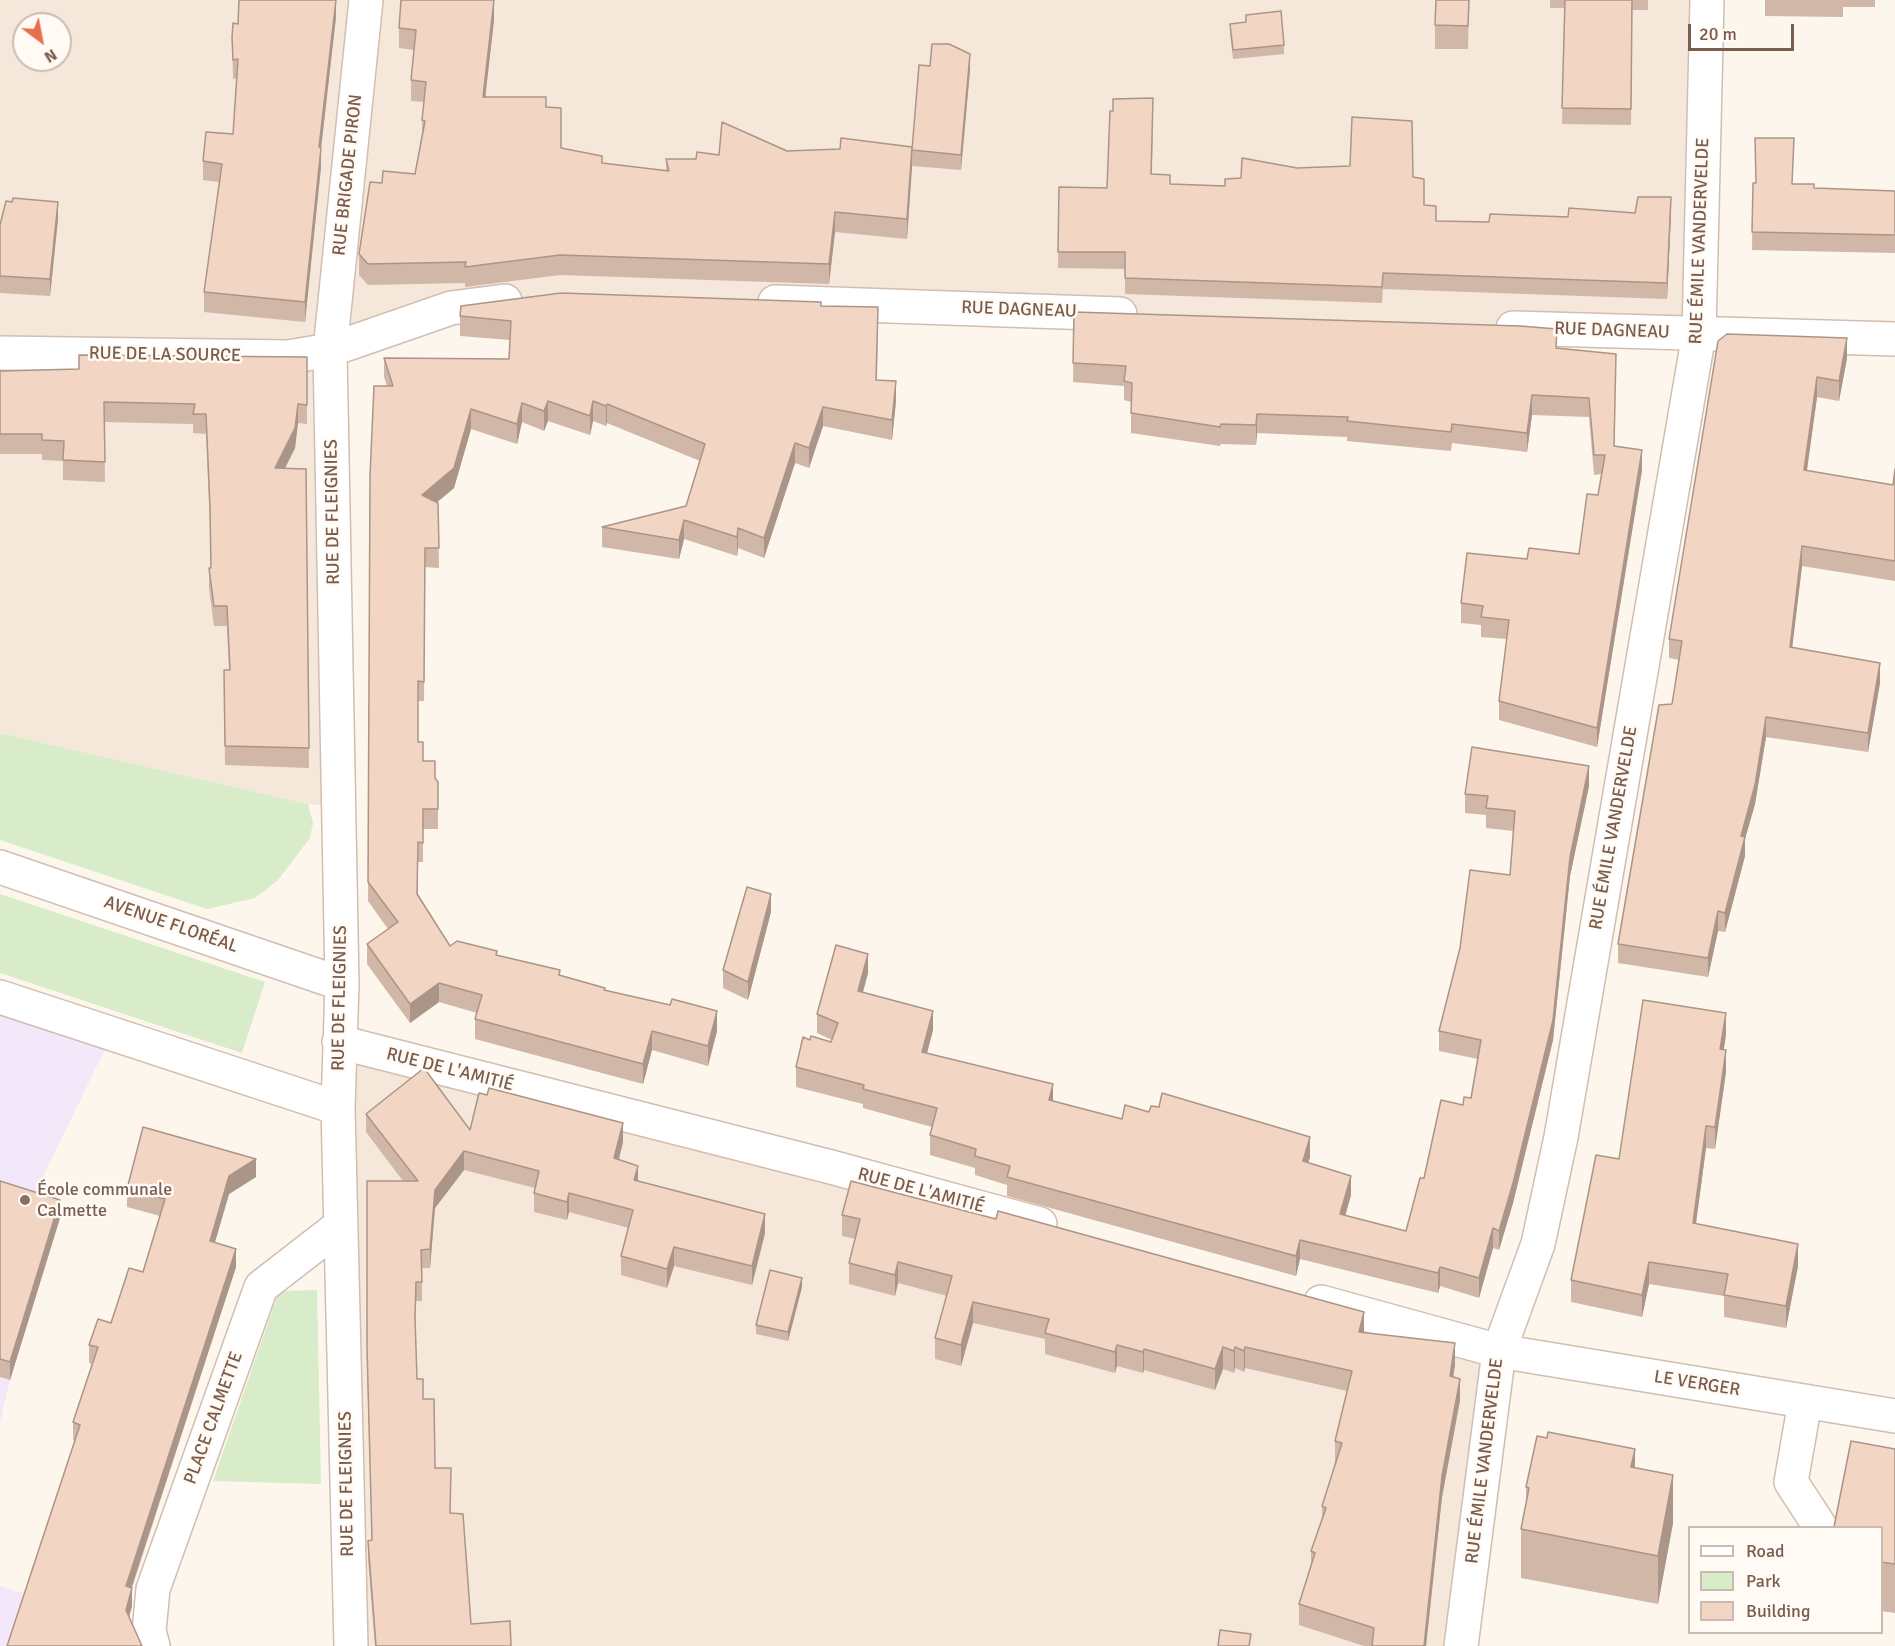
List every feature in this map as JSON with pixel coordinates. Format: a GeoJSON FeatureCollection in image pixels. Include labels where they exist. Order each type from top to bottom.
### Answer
{"type":"FeatureCollection","features":[{"type":"Feature","properties":{"kind":"street","name":"RUE BRIGADE PIRON"},"geometry":{"type":"LineString","coordinates":[[330,350],[366,0]]}},
{"type":"Feature","properties":{"kind":"street","name":"RUE ÉMILE VANDERVELDE"},"geometry":{"type":"LineString","coordinates":[[1461,1646],[1499,1351],[1538,1244],[1561,1137],[1699,334],[1707,0]]}},
{"type":"Feature","properties":{"kind":"street"},"geometry":{"type":"LineString","coordinates":[[330,350],[451,308],[538,297]]}},
{"type":"Feature","properties":{"kind":"street","name":"RUE DAGNEAU"},"geometry":{"type":"LineString","coordinates":[[740,300],[1148,315]]}},
{"type":"Feature","properties":{"kind":"street","name":"RUE DAGNEAU"},"geometry":{"type":"LineString","coordinates":[[1483,327],[1895,339]]}},
{"type":"Feature","properties":{"kind":"street","name":"RUE DE LA SOURCE"},"geometry":{"type":"LineString","coordinates":[[0,353],[288,357],[330,350]]}},
{"type":"Feature","properties":{"kind":"street","name":"RUE DE FLEIGNIES"},"geometry":{"type":"LineString","coordinates":[[330,350],[342,984],[338,1108],[351,1646]]}},
{"type":"Feature","properties":{"kind":"street","name":"AVENUE FLORÉAL"},"geometry":{"type":"LineString","coordinates":[[0,867],[342,984]]}},
{"type":"Feature","properties":{"kind":"street"},"geometry":{"type":"LineString","coordinates":[[0,997],[338,1108]]}},
{"type":"Feature","properties":{"kind":"street","name":"RUE DE L'AMITIÉ"},"geometry":{"type":"LineString","coordinates":[[339,1042],[831,1167],[1073,1233]]}},
{"type":"Feature","properties":{"kind":"street","name":"PLACE CALMETTE"},"geometry":{"type":"LineString","coordinates":[[153,1646],[149,1631],[153,1589],[261,1287],[341,1225]]}},
{"type":"Feature","properties":{"kind":"street"},"geometry":{"type":"LineString","coordinates":[[1292,1294],[1499,1351]]}},
{"type":"Feature","properties":{"kind":"street","name":"LE VERGER"},"geometry":{"type":"LineString","coordinates":[[1499,1351],[1895,1416]]}},
{"type":"Feature","properties":{"kind":"street"},"geometry":{"type":"LineString","coordinates":[[1805,1402],[1791,1482],[1820,1526]]}},
{"type":"Feature","properties":{"kind":"shaded area"},"geometry":{"type":"Polygon","coordinates":[[[0,0],[1707,0],[1699,334],[560,294],[330,350],[339,807],[308,804],[0,733],[0,0]]]}},
{"type":"Feature","properties":{"kind":"shaded area","name":"École communale Calmette"},"geometry":{"type":"Polygon","coordinates":[[[0,1009],[106,1047],[41,1181],[60,1218],[10,1380],[0,1422],[0,1009]]]}},
{"type":"Feature","properties":{"kind":"shaded area"},"geometry":{"type":"Polygon","coordinates":[[[339,1042],[1499,1351],[1461,1646],[351,1646],[339,1042]]]}},
{"type":"Feature","properties":{"kind":"shaded area"},"geometry":{"type":"Polygon","coordinates":[[[0,1586],[44,1600],[134,1646],[0,1646],[0,1586]]]}},
{"type":"Feature","properties":{"kind":"green space"},"geometry":{"type":"Polygon","coordinates":[[[0,733],[308,804],[313,823],[310,838],[278,880],[255,898],[207,909],[0,840],[0,733]]]}},
{"type":"Feature","properties":{"kind":"green space"},"geometry":{"type":"Polygon","coordinates":[[[0,894],[265,982],[242,1053],[0,973],[0,894]]]}},
{"type":"Feature","properties":{"kind":"green space"},"geometry":{"type":"Polygon","coordinates":[[[317,1290],[321,1484],[213,1481],[279,1291],[317,1290]]]}},
{"type":"Feature","properties":{"kind":"building"},"geometry":{"type":"Polygon","coordinates":[[[239,0],[336,0],[319,147],[321,148],[305,302],[204,292],[222,164],[203,161],[206,132],[233,134],[238,59],[233,60],[232,37],[233,23],[238,24],[239,0]]]}},
{"type":"Feature","properties":{"kind":"building"},"geometry":{"type":"Polygon","coordinates":[[[401,0],[494,0],[483,97],[546,97],[546,107],[561,108],[561,148],[602,156],[602,163],[669,171],[666,159],[696,159],[697,152],[719,155],[722,122],[787,151],[840,149],[841,138],[912,147],[907,219],[835,212],[829,264],[560,255],[465,267],[466,262],[368,264],[359,254],[370,182],[382,183],[383,171],[415,174],[425,121],[422,120],[426,82],[411,80],[416,30],[399,28],[401,0]]]}},
{"type":"Feature","properties":{"kind":"building"},"geometry":{"type":"Polygon","coordinates":[[[1436,0],[1469,0],[1468,26],[1435,25],[1436,0]]]}},
{"type":"Feature","properties":{"kind":"building"},"geometry":{"type":"Polygon","coordinates":[[[1565,0],[1632,0],[1631,109],[1562,108],[1565,0]]]}},
{"type":"Feature","properties":{"kind":"building"},"geometry":{"type":"Polygon","coordinates":[[[1281,11],[1284,45],[1233,50],[1230,24],[1246,22],[1246,15],[1281,11]]]}},
{"type":"Feature","properties":{"kind":"building"},"geometry":{"type":"Polygon","coordinates":[[[932,44],[949,44],[970,54],[961,155],[912,150],[919,65],[930,66],[932,44]]]}},
{"type":"Feature","properties":{"kind":"building"},"geometry":{"type":"Polygon","coordinates":[[[1153,98],[1151,174],[1170,175],[1170,184],[1225,186],[1225,179],[1241,178],[1242,158],[1297,168],[1350,166],[1352,117],[1412,121],[1413,177],[1424,179],[1424,205],[1436,206],[1436,221],[1489,222],[1490,214],[1568,217],[1569,208],[1635,213],[1638,197],[1671,197],[1667,283],[1383,273],[1382,287],[1125,278],[1125,252],[1058,252],[1059,187],[1107,188],[1110,111],[1113,111],[1113,99],[1153,98]]]}},
{"type":"Feature","properties":{"kind":"building"},"geometry":{"type":"Polygon","coordinates":[[[1755,138],[1794,138],[1792,184],[1814,184],[1814,188],[1895,191],[1895,235],[1752,232],[1753,183],[1756,183],[1755,138]]]}},
{"type":"Feature","properties":{"kind":"building"},"geometry":{"type":"Polygon","coordinates":[[[13,198],[58,202],[50,279],[0,276],[0,225],[6,201],[12,202],[13,198]]]}},
{"type":"Feature","properties":{"kind":"building"},"geometry":{"type":"Polygon","coordinates":[[[561,293],[821,302],[821,306],[878,307],[876,380],[896,381],[892,420],[823,407],[809,448],[795,443],[764,538],[738,528],[737,537],[684,520],[679,540],[602,527],[686,506],[705,444],[607,404],[606,406],[593,401],[590,416],[548,401],[544,411],[522,403],[517,424],[471,409],[454,468],[422,495],[438,503],[439,548],[425,548],[424,682],[418,681],[418,742],[423,742],[423,761],[435,761],[438,809],[423,809],[423,843],[418,842],[417,894],[450,946],[457,941],[497,951],[496,955],[560,970],[559,975],[605,988],[604,990],[670,1005],[672,999],[717,1011],[708,1046],[652,1031],[643,1064],[475,1019],[482,995],[439,983],[410,1004],[367,944],[398,922],[368,882],[370,476],[374,386],[393,386],[384,358],[509,359],[511,321],[460,316],[461,306],[561,293]]]}},
{"type":"Feature","properties":{"kind":"building"},"geometry":{"type":"Polygon","coordinates":[[[1074,312],[1520,326],[1557,329],[1556,348],[1616,354],[1614,446],[1642,450],[1597,728],[1499,701],[1509,620],[1481,617],[1483,606],[1461,603],[1467,553],[1527,559],[1529,548],[1579,554],[1587,494],[1598,495],[1605,455],[1594,455],[1589,398],[1532,395],[1527,433],[1452,424],[1451,432],[1347,421],[1348,417],[1257,414],[1256,425],[1221,424],[1220,427],[1131,413],[1132,383],[1124,381],[1126,366],[1073,363],[1074,312]]]}},
{"type":"Feature","properties":{"kind":"building"},"geometry":{"type":"Polygon","coordinates":[[[1727,334],[1847,338],[1839,381],[1817,377],[1804,470],[1893,485],[1895,469],[1895,561],[1802,546],[1790,647],[1880,663],[1868,733],[1766,717],[1755,785],[1741,836],[1745,837],[1725,913],[1718,911],[1708,958],[1618,944],[1659,705],[1672,704],[1682,641],[1669,639],[1718,341],[1727,334]]]}},
{"type":"Feature","properties":{"kind":"building"},"geometry":{"type":"Polygon","coordinates":[[[79,355],[307,357],[307,405],[298,404],[295,428],[275,468],[306,469],[309,748],[225,746],[224,670],[230,670],[227,606],[214,606],[209,568],[211,568],[210,507],[206,414],[193,414],[195,404],[104,402],[105,462],[63,460],[64,441],[42,440],[42,434],[0,434],[0,371],[79,369],[79,355]]]}},
{"type":"Feature","properties":{"kind":"building"},"geometry":{"type":"Polygon","coordinates":[[[1472,747],[1589,766],[1570,857],[1553,1020],[1513,1183],[1499,1231],[1493,1228],[1479,1278],[1440,1267],[1438,1273],[1300,1240],[1296,1256],[1007,1177],[1010,1166],[975,1156],[976,1149],[930,1135],[937,1108],[863,1089],[864,1085],[796,1067],[803,1037],[810,1040],[811,1036],[831,1042],[838,1023],[817,1014],[836,945],[868,954],[858,991],[933,1011],[922,1052],[1053,1084],[1049,1100],[1122,1119],[1125,1105],[1149,1112],[1151,1106],[1159,1107],[1162,1093],[1310,1137],[1303,1161],[1351,1176],[1340,1214],[1406,1231],[1420,1178],[1424,1178],[1441,1100],[1463,1105],[1464,1097],[1471,1098],[1481,1040],[1439,1031],[1460,948],[1470,870],[1510,875],[1515,811],[1486,808],[1488,796],[1465,794],[1472,747]]]}},
{"type":"Feature","properties":{"kind":"building"},"geometry":{"type":"Polygon","coordinates":[[[747,887],[771,894],[748,982],[723,970],[747,887]]]}},
{"type":"Feature","properties":{"kind":"building"},"geometry":{"type":"Polygon","coordinates":[[[1643,1000],[1726,1013],[1720,1049],[1726,1050],[1715,1127],[1706,1126],[1693,1223],[1798,1244],[1786,1306],[1724,1295],[1728,1274],[1649,1262],[1642,1295],[1571,1280],[1596,1155],[1619,1159],[1643,1000]]]}},
{"type":"Feature","properties":{"kind":"building"},"geometry":{"type":"Polygon","coordinates":[[[424,1068],[470,1130],[479,1093],[487,1095],[489,1088],[623,1123],[614,1158],[638,1166],[634,1180],[765,1214],[752,1266],[674,1247],[667,1269],[621,1256],[633,1210],[569,1193],[567,1202],[534,1193],[539,1171],[464,1151],[435,1190],[430,1249],[421,1250],[422,1282],[416,1282],[417,1379],[423,1379],[423,1399],[434,1399],[435,1468],[451,1468],[450,1513],[463,1514],[471,1624],[510,1621],[511,1646],[376,1646],[368,1541],[372,1540],[367,1346],[367,1181],[418,1181],[366,1114],[424,1068]]]}},
{"type":"Feature","properties":{"kind":"building"},"geometry":{"type":"Polygon","coordinates":[[[143,1127],[256,1159],[229,1176],[210,1241],[236,1249],[126,1586],[132,1588],[126,1610],[142,1646],[7,1646],[80,1425],[73,1422],[98,1347],[89,1345],[98,1319],[111,1323],[129,1268],[143,1272],[165,1199],[127,1189],[143,1127]]]}},
{"type":"Feature","properties":{"kind":"building"},"geometry":{"type":"Polygon","coordinates":[[[0,1181],[60,1200],[10,1362],[0,1359],[0,1181]]]}},
{"type":"Feature","properties":{"kind":"building"},"geometry":{"type":"Polygon","coordinates":[[[851,1181],[996,1219],[998,1211],[1364,1312],[1359,1332],[1455,1343],[1450,1376],[1460,1379],[1442,1476],[1424,1646],[1372,1646],[1374,1628],[1299,1604],[1315,1553],[1311,1551],[1326,1508],[1322,1506],[1342,1443],[1335,1441],[1352,1371],[1245,1347],[1244,1351],[1235,1347],[1234,1351],[1223,1347],[1215,1369],[1144,1349],[1143,1352],[1117,1345],[1115,1352],[1045,1333],[1049,1319],[973,1302],[961,1345],[935,1338],[952,1276],[898,1262],[895,1275],[849,1263],[860,1219],[842,1215],[851,1181]]]}},
{"type":"Feature","properties":{"kind":"building"},"geometry":{"type":"Polygon","coordinates":[[[770,1270],[802,1278],[788,1332],[756,1325],[770,1270]]]}},
{"type":"Feature","properties":{"kind":"building"},"geometry":{"type":"Polygon","coordinates":[[[1548,1432],[1635,1449],[1631,1467],[1673,1475],[1658,1556],[1521,1529],[1529,1488],[1526,1487],[1537,1436],[1547,1438],[1548,1432]]]}},
{"type":"Feature","properties":{"kind":"building"},"geometry":{"type":"Polygon","coordinates":[[[1851,1441],[1895,1449],[1895,1564],[1883,1562],[1883,1526],[1834,1526],[1851,1441]]]}},
{"type":"Feature","properties":{"kind":"building"},"geometry":{"type":"Polygon","coordinates":[[[1220,1630],[1251,1634],[1249,1646],[1218,1646],[1220,1630]]]}},
{"type":"Feature","properties":{"kind":"place","name":"École communale Calmette"},"geometry":{"type":"Point","coordinates":[25,1200]}}]}
